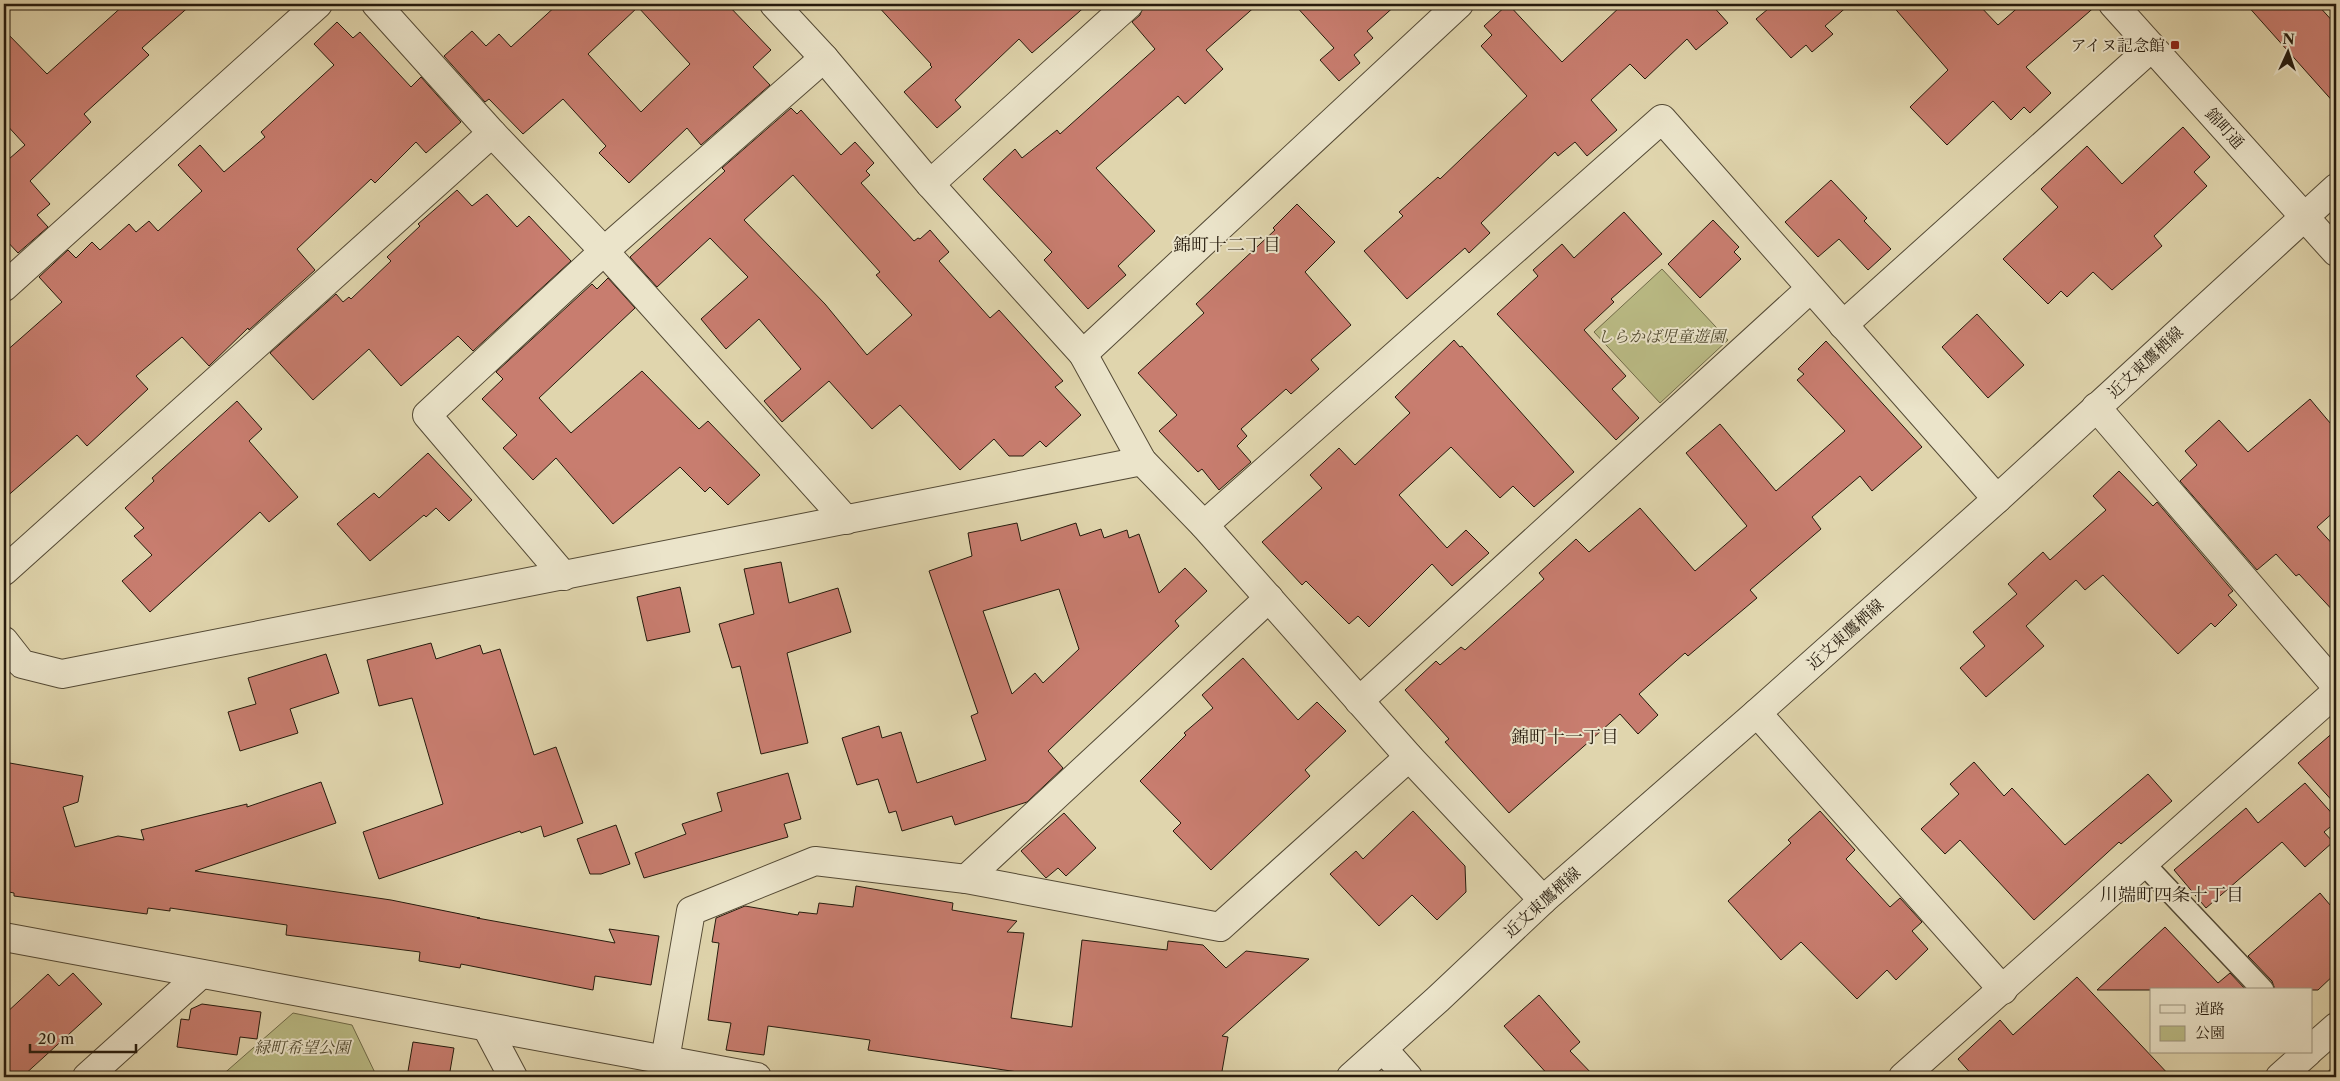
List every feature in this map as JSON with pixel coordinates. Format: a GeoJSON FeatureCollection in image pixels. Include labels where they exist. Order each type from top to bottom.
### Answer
{"type":"FeatureCollection","features":[{"type":"Feature","properties":{"kind":"street"},"geometry":{"type":"LineString","coordinates":[[4,287],[318,4]]}},
{"type":"Feature","properties":{"kind":"street"},"geometry":{"type":"LineString","coordinates":[[376,4],[492,133],[604,251],[846,520]]}},
{"type":"Feature","properties":{"kind":"street"},"geometry":{"type":"LineString","coordinates":[[774,4],[824,58],[930,184],[1083,354],[1142,461],[1204,525],[1409,757],[1543,900]]}},
{"type":"Feature","properties":{"kind":"street"},"geometry":{"type":"LineString","coordinates":[[930,184],[1129,4]]}},
{"type":"Feature","properties":{"kind":"street"},"geometry":{"type":"LineString","coordinates":[[1083,354],[1459,4]]}},
{"type":"Feature","properties":{"kind":"street","name":"錦町通"},"geometry":{"type":"LineString","coordinates":[[2113,4],[2336,252]]}},
{"type":"Feature","properties":{"kind":"street"},"geometry":{"type":"LineString","coordinates":[[1843,325],[2152,47]]}},
{"type":"Feature","properties":{"kind":"street"},"geometry":{"type":"LineString","coordinates":[[564,576],[426,415],[604,251],[824,58]]}},
{"type":"Feature","properties":{"kind":"street"},"geometry":{"type":"LineString","coordinates":[[1204,525],[1662,119],[1997,499]]}},
{"type":"Feature","properties":{"kind":"street"},"geometry":{"type":"LineString","coordinates":[[4,571],[492,133]]}},
{"type":"Feature","properties":{"kind":"street","name":"近文東鷹栖線"},"geometry":{"type":"LineString","coordinates":[[1351,1077],[1543,900],[1757,713],[1997,499],[2336,188]]}},
{"type":"Feature","properties":{"kind":"street"},"geometry":{"type":"LineString","coordinates":[[1359,700],[1810,289]]}},
{"type":"Feature","properties":{"kind":"street"},"geometry":{"type":"LineString","coordinates":[[2096,407],[2336,686]]}},
{"type":"Feature","properties":{"kind":"street"},"geometry":{"type":"LineString","coordinates":[[4,641],[22,664],[62,674],[1142,461]]}},
{"type":"Feature","properties":{"kind":"street"},"geometry":{"type":"LineString","coordinates":[[966,879],[1269,598]]}},
{"type":"Feature","properties":{"kind":"street"},"geometry":{"type":"LineString","coordinates":[[1903,1077],[2336,692]]}},
{"type":"Feature","properties":{"kind":"street"},"geometry":{"type":"LineString","coordinates":[[1757,713],[2003,990]]}},
{"type":"Feature","properties":{"kind":"street"},"geometry":{"type":"LineString","coordinates":[[665,1060],[691,911],[815,862],[966,879],[1220,927],[1409,757]]}},
{"type":"Feature","properties":{"kind":"street"},"geometry":{"type":"LineString","coordinates":[[4,937],[757,1077]]}},
{"type":"Feature","properties":{"kind":"street"},"geometry":{"type":"LineString","coordinates":[[87,1077],[201,974]]}},
{"type":"Feature","properties":{"kind":"street"},"geometry":{"type":"LineString","coordinates":[[2312,1047],[2336,1027]]}},
{"type":"Feature","properties":{"kind":"street"},"geometry":{"type":"LineString","coordinates":[[487,1028],[513,1077]]}},
{"type":"Feature","properties":{"kind":"street"},"geometry":{"type":"LineString","coordinates":[[1383,1049],[1408,1077]]}},
{"type":"Feature","properties":{"kind":"street"},"geometry":{"type":"LineString","coordinates":[[2280,1077],[2305,1054]]}},
{"type":"Feature","properties":{"kind":"lane"},"geometry":{"type":"LineString","coordinates":[[2144,864],[2261,988]]}},
{"type":"Feature","properties":{"kind":"green space","name":"しらかば児童遊園"},"geometry":{"type":"Polygon","coordinates":[[[1662,269],[1728,340],[1660,403],[1594,332],[1662,269]]]}},
{"type":"Feature","properties":{"kind":"green space","name":"緑町希望公園"},"geometry":{"type":"Polygon","coordinates":[[[293,1013],[352,1025],[377,1077],[220,1077],[293,1013]]]}},
{"type":"Feature","properties":{"kind":"green space"},"geometry":{"type":"Polygon","coordinates":[[[2336,1064],[2336,1077],[2322,1077],[2336,1064]]]}},
{"type":"Feature","properties":{"kind":"building"},"geometry":{"type":"Polygon","coordinates":[[[125,4],[192,4],[142,48],[149,55],[84,114],[91,122],[30,181],[50,204],[37,215],[48,227],[18,253],[4,238],[4,153],[9,159],[25,145],[4,122],[4,30],[47,74],[125,4]]]}},
{"type":"Feature","properties":{"kind":"building"},"geometry":{"type":"Polygon","coordinates":[[[558,4],[727,4],[771,50],[753,67],[770,85],[701,145],[687,128],[629,183],[599,153],[606,146],[563,99],[523,134],[489,99],[485,102],[444,56],[472,31],[486,46],[499,34],[511,47],[558,4]],[[638,7],[588,54],[641,112],[690,64],[638,7]]]}},
{"type":"Feature","properties":{"kind":"building"},"geometry":{"type":"Polygon","coordinates":[[[876,4],[1088,4],[1032,53],[1019,39],[955,100],[961,107],[937,128],[904,92],[932,67],[931,64],[876,4]]]}},
{"type":"Feature","properties":{"kind":"building"},"geometry":{"type":"Polygon","coordinates":[[[1144,4],[1258,4],[1206,50],[1223,69],[1185,104],[1178,96],[1096,168],[1155,231],[1118,266],[1126,275],[1088,309],[1044,260],[1052,252],[983,179],[1015,149],[1022,158],[1057,130],[1060,134],[1155,49],[1132,22],[1140,15],[1144,4]]]}},
{"type":"Feature","properties":{"kind":"building"},"geometry":{"type":"Polygon","coordinates":[[[1294,4],[1397,4],[1367,31],[1373,38],[1354,55],[1360,63],[1339,81],[1320,60],[1334,48],[1294,4]]]}},
{"type":"Feature","properties":{"kind":"building"},"geometry":{"type":"Polygon","coordinates":[[[1508,4],[1562,62],[1623,4],[1711,4],[1728,23],[1696,50],[1687,39],[1645,79],[1630,64],[1591,100],[1617,130],[1587,156],[1575,142],[1558,156],[1555,152],[1481,223],[1490,233],[1469,253],[1465,248],[1407,299],[1364,251],[1403,216],[1399,212],[1438,177],[1440,179],[1527,96],[1481,46],[1492,35],[1484,26],[1508,4]]]}},
{"type":"Feature","properties":{"kind":"building"},"geometry":{"type":"Polygon","coordinates":[[[1774,4],[1850,4],[1825,26],[1833,34],[1812,52],[1806,45],[1791,58],[1756,19],[1774,4]]]}},
{"type":"Feature","properties":{"kind":"building"},"geometry":{"type":"Polygon","coordinates":[[[1891,4],[1978,4],[1998,25],[2022,4],[2098,4],[2026,67],[2051,93],[2030,113],[2024,107],[2011,120],[1993,101],[1947,145],[1910,107],[1948,70],[1891,4]]]}},
{"type":"Feature","properties":{"kind":"building"},"geometry":{"type":"Polygon","coordinates":[[[2246,4],[2317,4],[2336,25],[2336,105],[2246,4]]]}},
{"type":"Feature","properties":{"kind":"building"},"geometry":{"type":"Polygon","coordinates":[[[337,22],[353,38],[360,32],[411,87],[421,77],[461,122],[426,153],[416,142],[375,183],[371,179],[297,249],[315,270],[249,330],[248,328],[209,366],[182,337],[136,376],[148,389],[87,446],[77,435],[4,499],[4,353],[62,302],[39,277],[68,250],[76,258],[92,242],[100,250],[129,224],[136,232],[149,221],[158,231],[202,191],[178,165],[200,145],[224,172],[265,137],[261,132],[334,65],[314,44],[337,22]]]}},
{"type":"Feature","properties":{"kind":"building"},"geometry":{"type":"Polygon","coordinates":[[[791,108],[797,114],[801,110],[841,155],[855,142],[874,163],[866,171],[870,175],[861,183],[914,241],[918,238],[920,239],[930,230],[949,252],[939,261],[990,318],[999,310],[1063,381],[1055,387],[1081,415],[1046,447],[1040,441],[1023,456],[1009,456],[994,439],[960,470],[900,405],[872,429],[829,381],[782,422],[764,401],[801,369],[759,319],[726,349],[701,319],[748,277],[710,238],[657,287],[630,257],[725,171],[722,168],[791,108]],[[793,175],[744,220],[825,304],[867,355],[912,315],[876,275],[880,272],[793,175]]]}},
{"type":"Feature","properties":{"kind":"building"},"geometry":{"type":"Polygon","coordinates":[[[2183,127],[2210,157],[2194,172],[2207,186],[2154,236],[2162,246],[2112,290],[2093,272],[2067,297],[2061,291],[2048,304],[2003,259],[2058,207],[2041,189],[2087,146],[2122,184],[2183,127]]]}},
{"type":"Feature","properties":{"kind":"building"},"geometry":{"type":"Polygon","coordinates":[[[1831,180],[1867,218],[1864,221],[1891,249],[1868,270],[1839,239],[1818,257],[1785,222],[1831,180]]]}},
{"type":"Feature","properties":{"kind":"building"},"geometry":{"type":"Polygon","coordinates":[[[457,190],[472,206],[487,194],[517,227],[529,216],[571,261],[473,351],[458,336],[401,386],[369,349],[313,400],[270,353],[336,294],[343,302],[349,297],[351,299],[391,261],[387,257],[420,226],[418,224],[457,190]]]}},
{"type":"Feature","properties":{"kind":"building"},"geometry":{"type":"Polygon","coordinates":[[[1297,204],[1335,242],[1305,272],[1351,325],[1311,360],[1319,369],[1291,394],[1286,389],[1241,429],[1247,436],[1237,446],[1251,462],[1219,490],[1202,469],[1198,472],[1159,431],[1177,415],[1138,373],[1204,313],[1196,304],[1275,230],[1273,228],[1297,204]]]}},
{"type":"Feature","properties":{"kind":"building"},"geometry":{"type":"Polygon","coordinates":[[[1624,212],[1662,254],[1611,299],[1614,302],[1584,330],[1626,376],[1612,389],[1639,418],[1616,440],[1497,314],[1538,276],[1533,270],[1562,244],[1574,258],[1624,212]]]}},
{"type":"Feature","properties":{"kind":"building"},"geometry":{"type":"Polygon","coordinates":[[[1713,220],[1739,247],[1734,252],[1741,259],[1700,298],[1668,264],[1713,220]]]}},
{"type":"Feature","properties":{"kind":"building"},"geometry":{"type":"Polygon","coordinates":[[[608,278],[635,308],[539,398],[571,433],[642,371],[699,429],[708,421],[760,475],[728,505],[710,487],[705,492],[680,467],[613,524],[556,458],[533,480],[503,448],[517,435],[482,399],[503,379],[496,372],[592,284],[597,289],[608,278]]]}},
{"type":"Feature","properties":{"kind":"building"},"geometry":{"type":"Polygon","coordinates":[[[1977,314],[2024,365],[1988,398],[1942,347],[1977,314]]]}},
{"type":"Feature","properties":{"kind":"building"},"geometry":{"type":"Polygon","coordinates":[[[1454,340],[1460,347],[1462,346],[1574,472],[1534,507],[1513,486],[1500,498],[1451,447],[1399,495],[1447,548],[1466,530],[1489,553],[1452,586],[1432,564],[1369,627],[1358,616],[1349,624],[1306,581],[1302,585],[1262,542],[1322,488],[1310,475],[1339,448],[1355,465],[1410,413],[1395,397],[1454,340]]]}},
{"type":"Feature","properties":{"kind":"building"},"geometry":{"type":"Polygon","coordinates":[[[1826,341],[1922,447],[1872,491],[1860,476],[1812,517],[1821,529],[1750,590],[1757,598],[1688,656],[1685,653],[1639,694],[1658,715],[1638,734],[1620,714],[1509,813],[1445,742],[1449,739],[1405,690],[1436,661],[1440,665],[1461,647],[1465,650],[1544,579],[1539,573],[1576,539],[1589,552],[1640,508],[1695,571],[1747,526],[1686,453],[1720,424],[1776,491],[1845,431],[1797,380],[1804,374],[1798,369],[1826,341]]]}},
{"type":"Feature","properties":{"kind":"building"},"geometry":{"type":"Polygon","coordinates":[[[2310,399],[2336,430],[2336,510],[2317,527],[2336,548],[2336,614],[2299,574],[2296,576],[2276,554],[2257,570],[2180,481],[2197,465],[2185,451],[2219,420],[2248,452],[2310,399]]]}},
{"type":"Feature","properties":{"kind":"building"},"geometry":{"type":"Polygon","coordinates":[[[237,401],[262,429],[249,441],[298,497],[269,522],[260,512],[150,612],[122,581],[152,555],[134,536],[144,528],[125,508],[154,481],[152,478],[237,401]]]}},
{"type":"Feature","properties":{"kind":"building"},"geometry":{"type":"Polygon","coordinates":[[[428,453],[472,500],[449,521],[436,508],[426,517],[424,515],[370,561],[337,524],[374,493],[379,498],[428,453]]]}},
{"type":"Feature","properties":{"kind":"building"},"geometry":{"type":"Polygon","coordinates":[[[2119,471],[2153,506],[2157,502],[2233,591],[2228,595],[2237,605],[2215,627],[2211,623],[2178,654],[2103,575],[2085,590],[2076,580],[2026,626],[2044,646],[1986,697],[1960,668],[1985,646],[1973,632],[2017,594],[2008,584],[2043,552],[2050,560],[2106,510],[2093,496],[2119,471]]]}},
{"type":"Feature","properties":{"kind":"building"},"geometry":{"type":"Polygon","coordinates":[[[1017,523],[1021,541],[1076,523],[1080,536],[1101,529],[1104,538],[1127,530],[1129,538],[1139,534],[1159,593],[1185,568],[1207,591],[1175,621],[1179,626],[1048,751],[1063,768],[1027,802],[955,825],[952,816],[902,831],[896,811],[889,813],[878,779],[857,785],[842,738],[879,726],[882,738],[901,732],[917,783],[986,760],[971,716],[978,713],[929,571],[972,556],[968,533],[1017,523]],[[1059,589],[983,611],[1012,694],[1035,673],[1043,683],[1079,649],[1059,589]]]}},
{"type":"Feature","properties":{"kind":"building"},"geometry":{"type":"Polygon","coordinates":[[[781,562],[789,603],[838,588],[851,632],[787,653],[808,743],[761,754],[740,666],[732,668],[719,624],[754,614],[744,569],[781,562]]]}},
{"type":"Feature","properties":{"kind":"building"},"geometry":{"type":"Polygon","coordinates":[[[680,587],[690,632],[647,641],[637,597],[680,587]]]}},
{"type":"Feature","properties":{"kind":"building"},"geometry":{"type":"Polygon","coordinates":[[[431,643],[436,659],[480,645],[483,654],[500,649],[534,755],[556,747],[583,823],[544,837],[541,826],[521,833],[520,831],[379,879],[363,832],[443,804],[412,698],[379,706],[367,660],[431,643]]]}},
{"type":"Feature","properties":{"kind":"building"},"geometry":{"type":"Polygon","coordinates":[[[326,654],[339,693],[290,709],[298,733],[240,751],[228,712],[256,704],[248,678],[326,654]]]}},
{"type":"Feature","properties":{"kind":"building"},"geometry":{"type":"Polygon","coordinates":[[[1243,658],[1298,720],[1317,702],[1346,731],[1305,770],[1310,776],[1211,870],[1173,831],[1181,823],[1140,781],[1186,735],[1184,733],[1213,708],[1202,695],[1243,658]]]}},
{"type":"Feature","properties":{"kind":"building"},"geometry":{"type":"Polygon","coordinates":[[[2336,730],[2336,805],[2298,763],[2336,730]]]}},
{"type":"Feature","properties":{"kind":"building"},"geometry":{"type":"Polygon","coordinates":[[[4,762],[83,776],[78,802],[63,807],[75,847],[118,836],[144,840],[141,830],[247,804],[247,807],[321,782],[336,823],[195,871],[391,900],[615,943],[609,929],[659,936],[651,985],[595,976],[593,990],[461,964],[460,968],[419,961],[420,952],[286,935],[287,925],[170,908],[170,911],[148,908],[147,914],[14,896],[14,893],[4,891],[4,762]]]}},
{"type":"Feature","properties":{"kind":"building"},"geometry":{"type":"Polygon","coordinates":[[[1974,762],[2004,796],[2012,788],[2065,845],[2148,774],[2172,801],[2121,844],[2119,842],[2034,920],[1960,840],[1945,854],[1921,829],[1959,794],[1950,784],[1974,762]]]}},
{"type":"Feature","properties":{"kind":"building"},"geometry":{"type":"Polygon","coordinates":[[[788,773],[801,819],[784,824],[788,837],[644,878],[635,853],[686,834],[682,824],[722,811],[717,793],[788,773]]]}},
{"type":"Feature","properties":{"kind":"building"},"geometry":{"type":"Polygon","coordinates":[[[2305,783],[2336,818],[2336,822],[2324,832],[2333,842],[2305,867],[2282,842],[2206,908],[2174,870],[2246,808],[2258,823],[2305,783]]]}},
{"type":"Feature","properties":{"kind":"building"},"geometry":{"type":"Polygon","coordinates":[[[1413,811],[1465,866],[1466,892],[1437,920],[1412,895],[1379,926],[1330,874],[1356,851],[1363,859],[1413,811]]]}},
{"type":"Feature","properties":{"kind":"building"},"geometry":{"type":"Polygon","coordinates":[[[1820,811],[1855,850],[1846,859],[1890,907],[1900,898],[1922,922],[1912,931],[1928,949],[1896,980],[1887,970],[1857,999],[1801,942],[1781,960],[1728,901],[1791,843],[1788,840],[1820,811]]]}},
{"type":"Feature","properties":{"kind":"building"},"geometry":{"type":"Polygon","coordinates":[[[1064,813],[1096,848],[1066,876],[1058,868],[1046,878],[1021,851],[1064,813]]]}},
{"type":"Feature","properties":{"kind":"building"},"geometry":{"type":"Polygon","coordinates":[[[616,825],[630,864],[601,874],[590,874],[577,839],[616,825]]]}},
{"type":"Feature","properties":{"kind":"building"},"geometry":{"type":"Polygon","coordinates":[[[856,886],[953,903],[952,910],[1017,921],[1007,932],[1024,933],[1011,1018],[1072,1027],[1082,940],[1167,950],[1168,941],[1203,945],[1226,968],[1246,951],[1309,959],[1222,1036],[1228,1037],[1221,1077],[1052,1077],[868,1050],[870,1040],[768,1026],[764,1055],[726,1050],[731,1023],[708,1020],[719,943],[712,942],[716,918],[745,906],[798,915],[799,912],[817,914],[819,903],[853,907],[856,886]]]}},
{"type":"Feature","properties":{"kind":"building"},"geometry":{"type":"Polygon","coordinates":[[[2320,893],[2336,912],[2336,973],[2318,990],[2312,990],[2312,988],[2274,988],[2272,981],[2248,956],[2320,893]]]}},
{"type":"Feature","properties":{"kind":"building"},"geometry":{"type":"Polygon","coordinates":[[[2165,927],[2218,983],[2230,973],[2244,988],[2150,988],[2150,990],[2097,990],[2165,927]]]}},
{"type":"Feature","properties":{"kind":"building"},"geometry":{"type":"Polygon","coordinates":[[[73,973],[102,1004],[22,1077],[4,1077],[4,1015],[48,974],[59,986],[73,973]]]}},
{"type":"Feature","properties":{"kind":"building"},"geometry":{"type":"Polygon","coordinates":[[[2077,977],[2171,1077],[1974,1077],[1958,1059],[2000,1020],[2013,1035],[2077,977]]]}},
{"type":"Feature","properties":{"kind":"building"},"geometry":{"type":"Polygon","coordinates":[[[1539,995],[1580,1042],[1570,1051],[1595,1077],[1550,1077],[1504,1026],[1539,995]]]}},
{"type":"Feature","properties":{"kind":"building"},"geometry":{"type":"Polygon","coordinates":[[[202,1004],[261,1012],[257,1039],[240,1037],[237,1055],[177,1047],[181,1019],[189,1020],[191,1009],[202,1004]]]}},
{"type":"Feature","properties":{"kind":"building"},"geometry":{"type":"Polygon","coordinates":[[[413,1042],[454,1048],[449,1077],[407,1077],[413,1042]]]}},
{"type":"Feature","properties":{"kind":"place","name":"アイヌ記念館"},"geometry":{"type":"Point","coordinates":[2175,45]}},
{"type":"Feature","properties":{"kind":"district","name":"錦町十二丁目"},"geometry":{"type":"Point","coordinates":[1227,245]}},
{"type":"Feature","properties":{"kind":"district","name":"錦町十一丁目"},"geometry":{"type":"Point","coordinates":[1565,737]}},
{"type":"Feature","properties":{"kind":"district","name":"川端町四条十丁目"},"geometry":{"type":"Point","coordinates":[2172,895]}}]}
